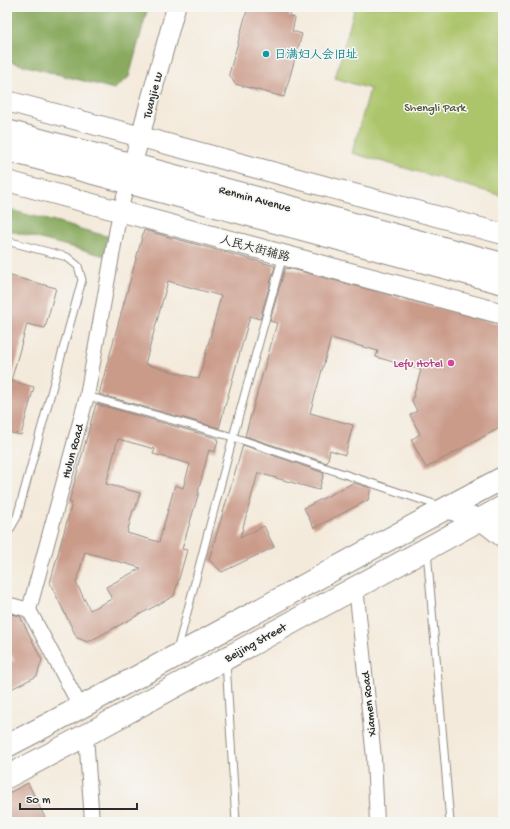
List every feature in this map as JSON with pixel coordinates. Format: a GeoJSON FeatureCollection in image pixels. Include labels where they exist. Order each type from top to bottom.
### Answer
{"type":"FeatureCollection","features":[{"type":"Feature","properties":{"kind":"main road"},"geometry":{"type":"LineString","coordinates":[[7,101],[503,234]]}},
{"type":"Feature","properties":{"kind":"main road","name":"Renmin Avenue"},"geometry":{"type":"LineString","coordinates":[[7,131],[130,173],[503,283]]}},
{"type":"Feature","properties":{"kind":"main road","name":"Renmin Avenue"},"geometry":{"type":"LineString","coordinates":[[7,150],[130,173],[503,264]]}},
{"type":"Feature","properties":{"kind":"main road","name":"人民大街辅路"},"geometry":{"type":"LineString","coordinates":[[7,181],[503,314]]}},
{"type":"Feature","properties":{"kind":"main road","name":"Beijing Street"},"geometry":{"type":"LineString","coordinates":[[7,746],[81,708],[503,478]]}},
{"type":"Feature","properties":{"kind":"main road","name":"Beijing Street"},"geometry":{"type":"LineString","coordinates":[[7,777],[503,507]]}},
{"type":"Feature","properties":{"kind":"main road"},"geometry":{"type":"LineString","coordinates":[[446,508],[480,519],[503,537]]}},
{"type":"Feature","properties":{"kind":"street","name":"Tuanjie Lu"},"geometry":{"type":"LineString","coordinates":[[130,173],[176,7]]}},
{"type":"Feature","properties":{"kind":"street","name":"Hulun Road"},"geometry":{"type":"LineString","coordinates":[[30,610],[87,396],[120,211],[130,173]]}},
{"type":"Feature","properties":{"kind":"street","name":"Xiamen Road"},"geometry":{"type":"LineString","coordinates":[[356,587],[374,758],[377,822]]}},
{"type":"Feature","properties":{"kind":"street"},"geometry":{"type":"LineString","coordinates":[[7,604],[30,610],[81,708]]}},
{"type":"Feature","properties":{"kind":"street"},"geometry":{"type":"LineString","coordinates":[[86,735],[92,822]]}},
{"type":"Feature","properties":{"kind":"lane"},"geometry":{"type":"LineString","coordinates":[[7,241],[68,257],[78,266],[82,280],[17,517],[9,531],[7,531]]}},
{"type":"Feature","properties":{"kind":"lane"},"geometry":{"type":"LineString","coordinates":[[175,657],[283,255]]}},
{"type":"Feature","properties":{"kind":"lane"},"geometry":{"type":"LineString","coordinates":[[87,396],[233,437],[446,508]]}},
{"type":"Feature","properties":{"kind":"lane"},"geometry":{"type":"LineString","coordinates":[[426,549],[450,822]]}},
{"type":"Feature","properties":{"kind":"lane"},"geometry":{"type":"LineString","coordinates":[[226,658],[236,822]]}},
{"type":"Feature","properties":{"kind":"green space"},"geometry":{"type":"Polygon","coordinates":[[[17,7],[148,7],[129,77],[114,89],[7,61],[7,19],[17,7]]]}},
{"type":"Feature","properties":{"kind":"green space","name":"Shengli Park"},"geometry":{"type":"Polygon","coordinates":[[[355,7],[503,7],[503,196],[352,153],[370,89],[335,78],[355,7]]]}},
{"type":"Feature","properties":{"kind":"green space"},"geometry":{"type":"Polygon","coordinates":[[[7,209],[110,237],[105,256],[7,230],[7,209]]]}},
{"type":"Feature","properties":{"kind":"building","name":"日满妇人会旧址"},"geometry":{"type":"Polygon","coordinates":[[[248,7],[292,7],[289,16],[295,18],[292,31],[302,34],[284,97],[235,84],[229,74],[248,7]]]}},
{"type":"Feature","properties":{"kind":"building"},"geometry":{"type":"Polygon","coordinates":[[[144,230],[275,266],[260,319],[250,316],[219,428],[99,394],[144,230]],[[168,281],[145,364],[199,379],[221,296],[168,281]]]}},
{"type":"Feature","properties":{"kind":"building","name":"Lefu Hotel"},"geometry":{"type":"Polygon","coordinates":[[[285,268],[503,325],[503,426],[426,468],[411,440],[420,434],[410,415],[417,411],[412,401],[421,370],[376,357],[378,351],[331,338],[310,413],[353,425],[345,455],[330,450],[327,463],[245,436],[277,323],[270,321],[285,268]]]}},
{"type":"Feature","properties":{"kind":"building"},"geometry":{"type":"Polygon","coordinates":[[[7,275],[56,288],[45,328],[27,324],[11,381],[34,387],[21,435],[7,432],[7,275]]]}},
{"type":"Feature","properties":{"kind":"building"},"geometry":{"type":"Polygon","coordinates":[[[96,404],[216,438],[218,440],[215,452],[209,450],[199,492],[182,549],[187,550],[174,596],[88,642],[77,638],[50,583],[72,503],[69,502],[96,404]],[[118,439],[106,484],[140,493],[135,510],[133,510],[127,533],[159,542],[175,485],[183,488],[190,464],[153,454],[155,449],[118,439]],[[85,552],[76,583],[90,610],[112,599],[106,587],[141,568],[85,552]]]}},
{"type":"Feature","properties":{"kind":"building"},"geometry":{"type":"Polygon","coordinates":[[[243,445],[324,473],[319,490],[258,473],[240,538],[264,526],[274,547],[222,572],[209,560],[243,445]]]}},
{"type":"Feature","properties":{"kind":"building"},"geometry":{"type":"Polygon","coordinates":[[[353,483],[371,488],[368,500],[314,528],[304,508],[353,483]]]}},
{"type":"Feature","properties":{"kind":"building"},"geometry":{"type":"Polygon","coordinates":[[[7,613],[20,616],[42,660],[37,676],[7,691],[7,664],[14,661],[7,647],[7,613]]]}},
{"type":"Feature","properties":{"kind":"building"},"geometry":{"type":"Polygon","coordinates":[[[28,783],[47,822],[7,822],[7,794],[28,783]]]}},
{"type":"Feature","properties":{"kind":"place","name":"日满妇人会旧址"},"geometry":{"type":"Point","coordinates":[266,54]}},
{"type":"Feature","properties":{"kind":"place","name":"Lefu Hotel"},"geometry":{"type":"Point","coordinates":[451,363]}}]}
